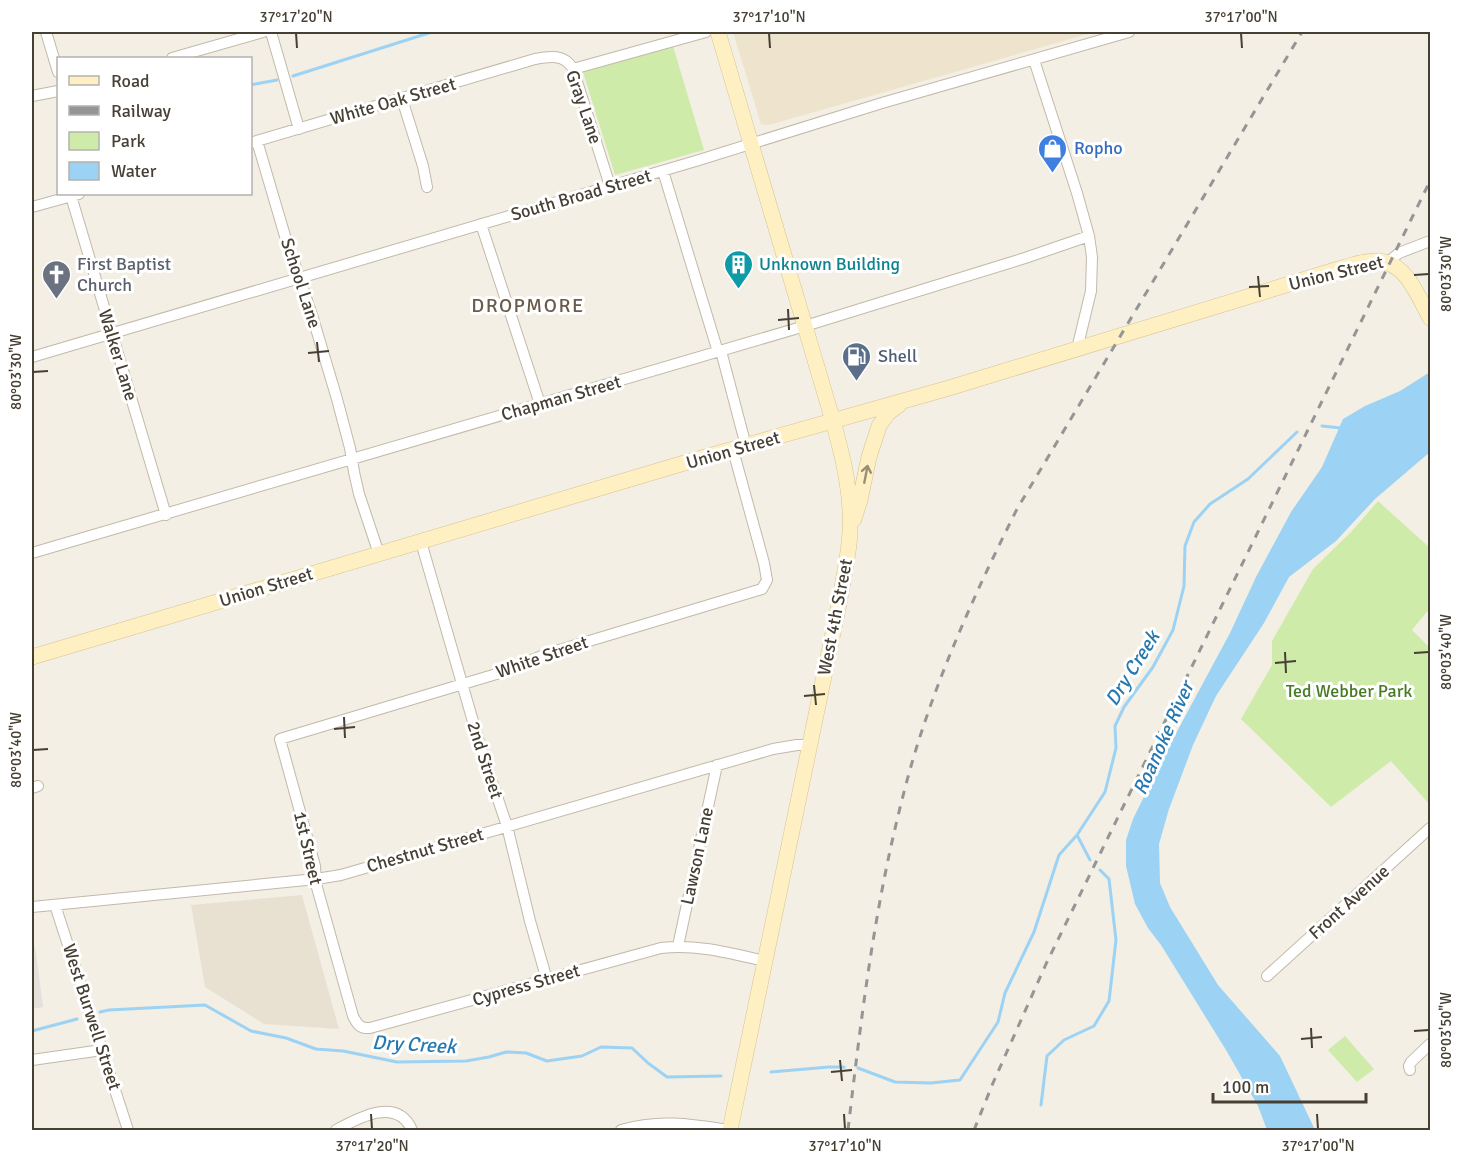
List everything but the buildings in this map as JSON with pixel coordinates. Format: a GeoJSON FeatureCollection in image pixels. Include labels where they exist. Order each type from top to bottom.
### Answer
{"type":"FeatureCollection","features":[{"type":"Feature","properties":{"kind":"street"},"geometry":{"type":"LineString","coordinates":[[46,32],[57,69]]}},
{"type":"Feature","properties":{"kind":"street"},"geometry":{"type":"LineString","coordinates":[[176,57],[263,32]]}},
{"type":"Feature","properties":{"kind":"street"},"geometry":{"type":"LineString","coordinates":[[271,32],[299,129]]}},
{"type":"Feature","properties":{"kind":"street"},"geometry":{"type":"LineString","coordinates":[[573,69],[706,32]]}},
{"type":"Feature","properties":{"kind":"street","name":"West 4th Street"},"geometry":{"type":"LineString","coordinates":[[718,32],[844,461],[848,486],[850,530],[841,594],[729,1131]]}},
{"type":"Feature","properties":{"kind":"street","name":"South Broad Street"},"geometry":{"type":"LineString","coordinates":[[32,357],[663,171],[882,103],[1130,32]]}},
{"type":"Feature","properties":{"kind":"street","name":"Gray Lane"},"geometry":{"type":"LineString","coordinates":[[535,59],[561,57],[570,63],[610,186]]}},
{"type":"Feature","properties":{"kind":"street","name":"White Oak Street"},"geometry":{"type":"LineString","coordinates":[[254,142],[535,59]]}},
{"type":"Feature","properties":{"kind":"street"},"geometry":{"type":"LineString","coordinates":[[1034,60],[1077,193],[1092,257],[1093,272],[1090,291],[1077,349]]}},
{"type":"Feature","properties":{"kind":"street"},"geometry":{"type":"LineString","coordinates":[[32,96],[57,91]]}},
{"type":"Feature","properties":{"kind":"street"},"geometry":{"type":"LineString","coordinates":[[402,99],[423,166],[427,187]]}},
{"type":"Feature","properties":{"kind":"street","name":"School Lane"},"geometry":{"type":"LineString","coordinates":[[254,142],[312,315],[337,399],[359,494],[379,554]]}},
{"type":"Feature","properties":{"kind":"street","name":"White Street"},"geometry":{"type":"LineString","coordinates":[[280,739],[503,672],[546,654],[759,591],[766,585],[767,580],[720,352],[663,171]]}},
{"type":"Feature","properties":{"kind":"street"},"geometry":{"type":"LineString","coordinates":[[32,207],[75,195]]}},
{"type":"Feature","properties":{"kind":"street","name":"Walker Lane"},"geometry":{"type":"LineString","coordinates":[[75,195],[112,333],[166,515]]}},
{"type":"Feature","properties":{"kind":"street"},"geometry":{"type":"LineString","coordinates":[[481,224],[540,404]]}},
{"type":"Feature","properties":{"kind":"street","name":"Chapman Street"},"geometry":{"type":"LineString","coordinates":[[32,553],[720,352],[1089,237]]}},
{"type":"Feature","properties":{"kind":"street","name":"Union Street"},"geometry":{"type":"LineString","coordinates":[[32,657],[903,402],[1345,267],[1375,261],[1387,263],[1399,253],[1431,241]]}},
{"type":"Feature","properties":{"kind":"street"},"geometry":{"type":"LineString","coordinates":[[1387,263],[1398,268],[1406,276],[1431,318]]}},
{"type":"Feature","properties":{"kind":"street"},"geometry":{"type":"LineString","coordinates":[[850,530],[879,426],[888,413],[903,402]]}},
{"type":"Feature","properties":{"kind":"street","name":"2nd Street"},"geometry":{"type":"LineString","coordinates":[[421,542],[481,749],[507,826],[547,980]]}},
{"type":"Feature","properties":{"kind":"street","name":"1st Street"},"geometry":{"type":"LineString","coordinates":[[280,739],[315,866],[316,879],[336,957]]}},
{"type":"Feature","properties":{"kind":"street","name":"Chestnut Street"},"geometry":{"type":"LineString","coordinates":[[32,907],[341,875],[773,749],[810,745]]}},
{"type":"Feature","properties":{"kind":"street","name":"Lawson Lane"},"geometry":{"type":"LineString","coordinates":[[678,946],[717,765]]}},
{"type":"Feature","properties":{"kind":"street","name":"Front Avenue"},"geometry":{"type":"LineString","coordinates":[[1267,976],[1431,828]]}},
{"type":"Feature","properties":{"kind":"street","name":"West Burwell Street"},"geometry":{"type":"LineString","coordinates":[[55,905],[128,1131]]}},
{"type":"Feature","properties":{"kind":"street","name":"Cypress Street"},"geometry":{"type":"LineString","coordinates":[[336,957],[353,1016],[356,1023],[365,1028],[547,980],[646,951],[688,946],[765,961]]}},
{"type":"Feature","properties":{"kind":"street"},"geometry":{"type":"LineString","coordinates":[[1410,1070],[1411,1062],[1431,1044]]}},
{"type":"Feature","properties":{"kind":"street"},"geometry":{"type":"LineString","coordinates":[[32,1060],[102,1050]]}},
{"type":"Feature","properties":{"kind":"street"},"geometry":{"type":"LineString","coordinates":[[336,1131],[360,1118],[379,1112],[396,1114],[404,1119],[412,1131]]}},
{"type":"Feature","properties":{"kind":"street"},"geometry":{"type":"LineString","coordinates":[[621,1131],[651,1124],[672,1123],[693,1124],[729,1131]]}},
{"type":"Feature","properties":{"kind":"shaded area"},"geometry":{"type":"Polygon","coordinates":[[[733,32],[1095,32],[769,125],[761,124],[733,32]]]}},
{"type":"Feature","properties":{"kind":"shaded area"},"geometry":{"type":"Polygon","coordinates":[[[302,895],[339,1029],[264,1024],[205,987],[191,905],[302,895]]]}},
{"type":"Feature","properties":{"kind":"shaded area"},"geometry":{"type":"Polygon","coordinates":[[[32,938],[43,1007],[32,1009],[32,938]]]}},
{"type":"Feature","properties":{"kind":"green space"},"geometry":{"type":"Polygon","coordinates":[[[673,46],[704,150],[615,175],[583,72],[673,46]]]}},
{"type":"Feature","properties":{"kind":"green space","name":"Ted Webber Park"},"geometry":{"type":"Polygon","coordinates":[[[1378,501],[1430,548],[1430,608],[1412,630],[1430,648],[1430,805],[1391,761],[1331,807],[1241,719],[1272,665],[1272,641],[1313,569],[1352,531],[1378,501]]]}},
{"type":"Feature","properties":{"kind":"green space"},"geometry":{"type":"Polygon","coordinates":[[[1345,1036],[1374,1069],[1357,1082],[1328,1050],[1345,1036]]]}},
{"type":"Feature","properties":{"kind":"water"},"geometry":{"type":"Polygon","coordinates":[[[1430,372],[1430,452],[1375,499],[1336,541],[1289,577],[1264,623],[1216,696],[1193,745],[1169,809],[1159,844],[1160,883],[1170,907],[1218,985],[1280,1056],[1315,1130],[1267,1130],[1258,1106],[1226,1050],[1135,904],[1126,866],[1126,840],[1133,819],[1166,752],[1230,633],[1256,577],[1291,512],[1322,467],[1343,419],[1365,406],[1400,391],[1430,372]]]}},
{"type":"Feature","properties":{"kind":"waterway"},"geometry":{"type":"LineString","coordinates":[[293,76],[432,32]]}},
{"type":"Feature","properties":{"kind":"waterway"},"geometry":{"type":"LineString","coordinates":[[252,85],[277,80]]}},
{"type":"Feature","properties":{"kind":"waterway","name":"Dry Creek"},"geometry":{"type":"LineString","coordinates":[[1322,426],[1341,428]]}},
{"type":"Feature","properties":{"kind":"waterway","name":"Dry Creek"},"geometry":{"type":"LineString","coordinates":[[858,1068],[895,1082],[931,1083],[960,1080],[998,1022],[1005,993],[1034,932],[1059,855],[1077,835],[1105,792],[1116,748],[1115,726],[1124,707],[1153,667],[1173,630],[1184,586],[1185,546],[1194,522],[1210,504],[1248,479],[1297,432]]}},
{"type":"Feature","properties":{"kind":"waterway"},"geometry":{"type":"LineString","coordinates":[[1077,835],[1090,860]]}},
{"type":"Feature","properties":{"kind":"waterway"},"geometry":{"type":"LineString","coordinates":[[1041,1105],[1047,1056],[1064,1040],[1094,1026],[1109,1001],[1116,940],[1109,879],[1100,870]]}},
{"type":"Feature","properties":{"kind":"waterway","name":"Dry Creek"},"geometry":{"type":"LineString","coordinates":[[100,1012],[205,1005],[251,1031],[286,1038],[316,1049],[343,1051],[397,1062],[466,1061],[506,1052],[526,1053],[547,1061],[582,1056],[601,1047],[632,1048],[667,1077],[721,1076]]}},
{"type":"Feature","properties":{"kind":"waterway","name":"Dry Creek"},"geometry":{"type":"LineString","coordinates":[[32,1031],[77,1019]]}},
{"type":"Feature","properties":{"kind":"waterway","name":"Dry Creek"},"geometry":{"type":"LineString","coordinates":[[771,1072],[844,1067]]}},
{"type":"Feature","properties":{"kind":"railway"},"geometry":{"type":"LineString","coordinates":[[848,1130],[869,964],[892,841],[912,762],[951,652],[1017,509],[1302,32]]}},
{"type":"Feature","properties":{"kind":"railway"},"geometry":{"type":"LineString","coordinates":[[974,1130],[1046,964],[1430,181]]}},
{"type":"Feature","properties":{"kind":"place","name":"Ropho"},"geometry":{"type":"Point","coordinates":[1053,174]}},
{"type":"Feature","properties":{"kind":"place","name":"Unknown Building"},"geometry":{"type":"Point","coordinates":[738,290]}},
{"type":"Feature","properties":{"kind":"place","name":"First Baptist Church"},"geometry":{"type":"Point","coordinates":[56,300]}},
{"type":"Feature","properties":{"kind":"place","name":"Shell"},"geometry":{"type":"Point","coordinates":[857,382]}},
{"type":"Feature","properties":{"kind":"district","name":"DROPMORE"},"geometry":{"type":"Point","coordinates":[528,305]}},
{"type":"Feature","properties":{"kind":"water label","name":"Roanoke River"},"geometry":{"type":"Point","coordinates":[1163,738]}}]}
